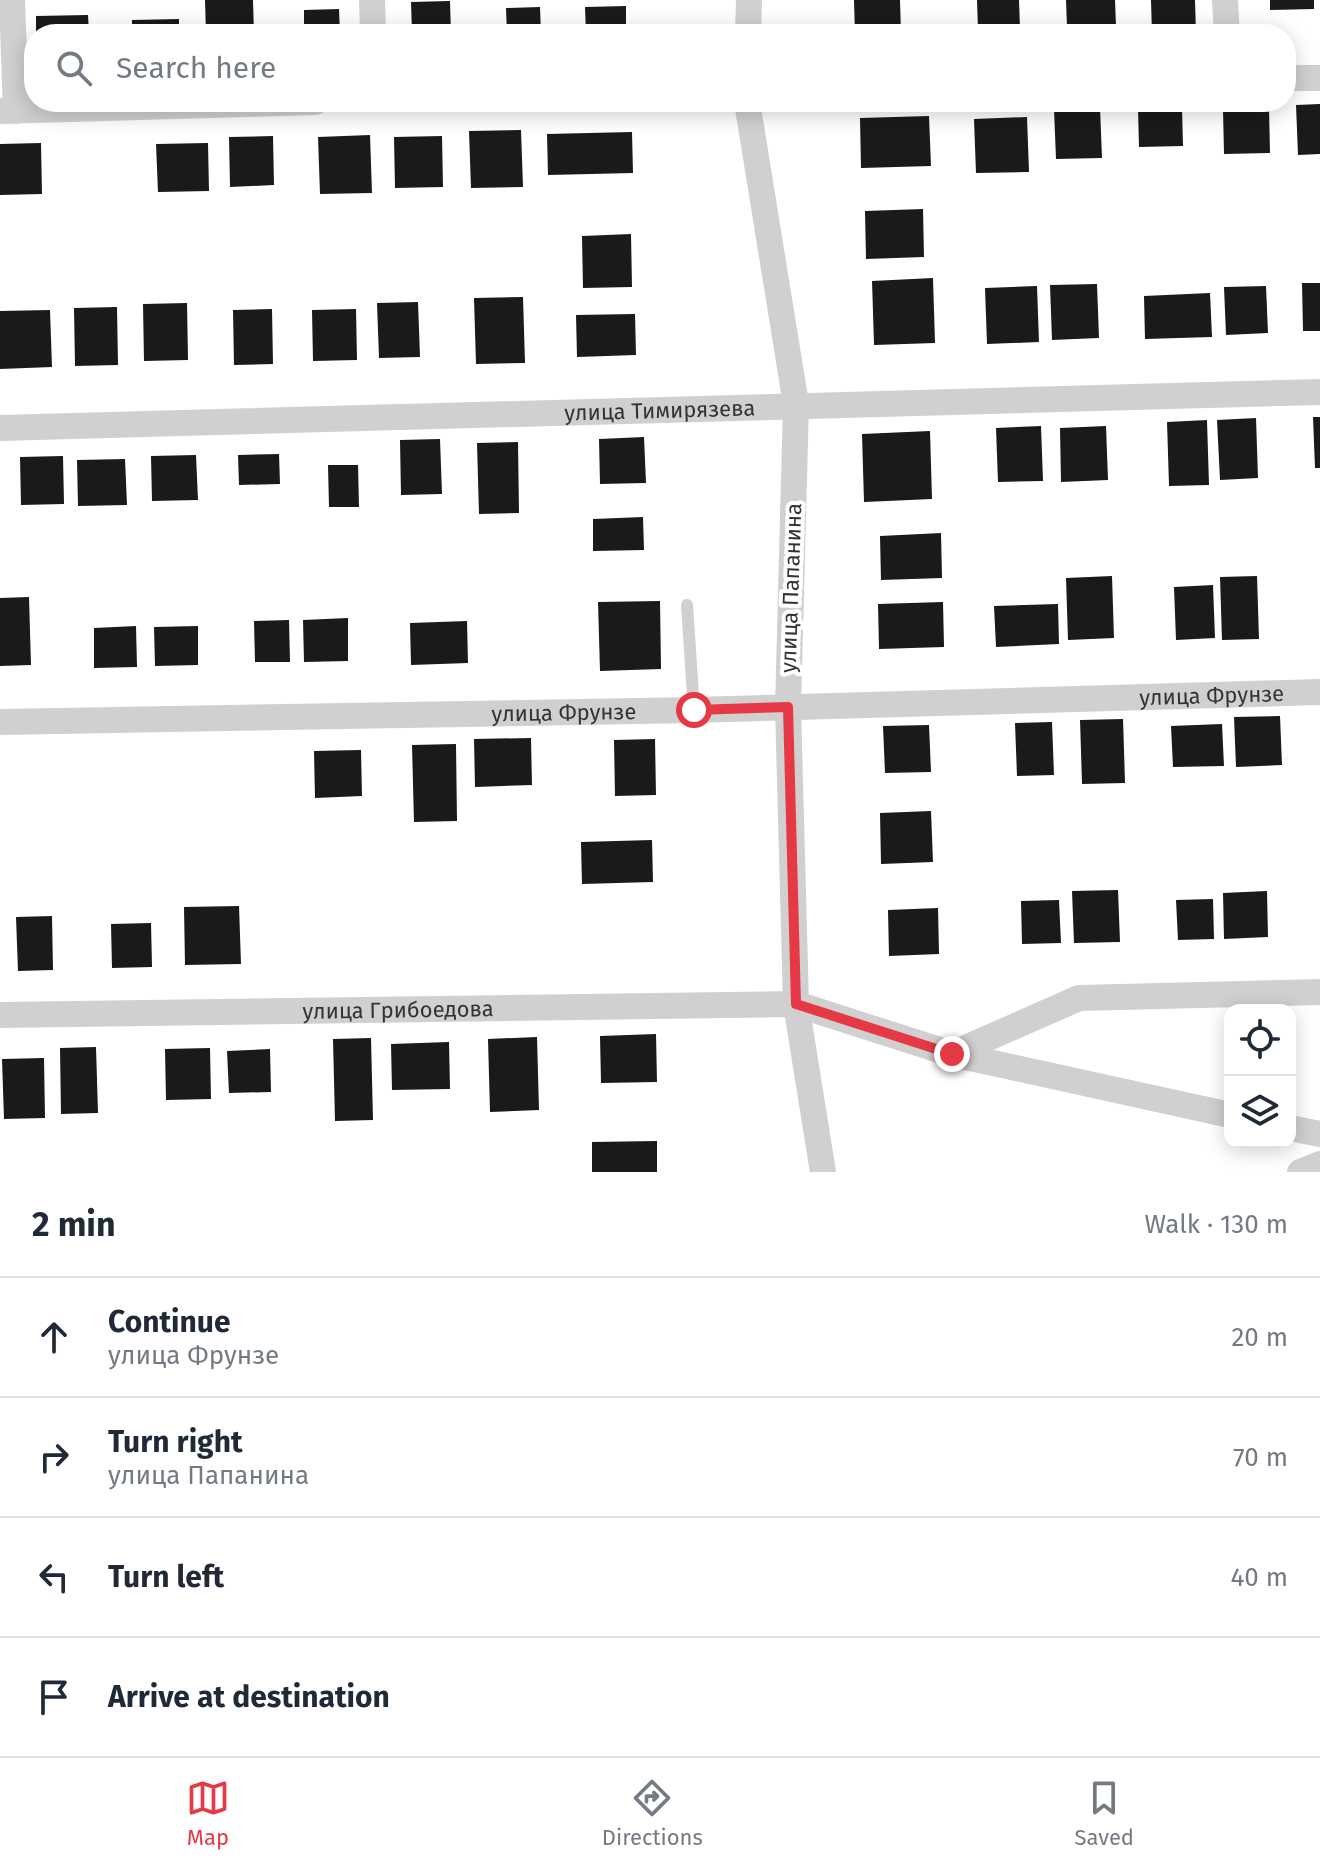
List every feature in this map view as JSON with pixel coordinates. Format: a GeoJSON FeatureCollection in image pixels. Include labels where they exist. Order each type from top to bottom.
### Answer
{"type":"FeatureCollection","features":[{"type":"Feature","properties":{"kind":"street"},"geometry":{"type":"LineString","coordinates":[[8,111],[12,0]]}},
{"type":"Feature","properties":{"kind":"street"},"geometry":{"type":"LineString","coordinates":[[372,0],[373,24]]}},
{"type":"Feature","properties":{"kind":"street"},"geometry":{"type":"LineString","coordinates":[[748,24],[749,0]]}},
{"type":"Feature","properties":{"kind":"street"},"geometry":{"type":"LineString","coordinates":[[1225,0],[1226,24]]}},
{"type":"Feature","properties":{"kind":"street"},"geometry":{"type":"LineString","coordinates":[[1296,78],[1320,78]]}},
{"type":"Feature","properties":{"kind":"street","name":"улица Папанина"},"geometry":{"type":"LineString","coordinates":[[749,112],[796,404],[788,707],[796,1004],[823,1172]]}},
{"type":"Feature","properties":{"kind":"street","name":"улица Тимирязева"},"geometry":{"type":"LineString","coordinates":[[0,428],[1320,392]]}},
{"type":"Feature","properties":{"kind":"street","name":"улица Фрунзе"},"geometry":{"type":"LineString","coordinates":[[0,722],[694,710],[1320,692]]}},
{"type":"Feature","properties":{"kind":"street"},"geometry":{"type":"LineString","coordinates":[[952,1054],[1079,998],[1320,992]]}},
{"type":"Feature","properties":{"kind":"street","name":"улица Грибоедова"},"geometry":{"type":"LineString","coordinates":[[0,1015],[796,1004],[952,1054],[1224,1114]]}},
{"type":"Feature","properties":{"kind":"street"},"geometry":{"type":"LineString","coordinates":[[1296,1129],[1320,1134]]}},
{"type":"Feature","properties":{"kind":"street"},"geometry":{"type":"LineString","coordinates":[[1300,1172],[1320,1164]]}},
{"type":"Feature","properties":{"kind":"lane"},"geometry":{"type":"LineString","coordinates":[[687,605],[694,710]]}},
{"type":"Feature","properties":{"kind":"building"},"geometry":{"type":"Polygon","coordinates":[[[205,0],[253,0],[254,24],[206,24],[205,0]]]}},
{"type":"Feature","properties":{"kind":"building"},"geometry":{"type":"Polygon","coordinates":[[[854,0],[900,0],[901,24],[855,24],[854,0]]]}},
{"type":"Feature","properties":{"kind":"building"},"geometry":{"type":"Polygon","coordinates":[[[977,0],[1019,0],[1020,24],[978,24],[977,0]]]}},
{"type":"Feature","properties":{"kind":"building"},"geometry":{"type":"Polygon","coordinates":[[[1066,0],[1115,0],[1116,24],[1067,24],[1066,0]]]}},
{"type":"Feature","properties":{"kind":"building"},"geometry":{"type":"Polygon","coordinates":[[[1151,0],[1195,0],[1196,24],[1152,24],[1151,0]]]}},
{"type":"Feature","properties":{"kind":"building"},"geometry":{"type":"Polygon","coordinates":[[[1270,0],[1314,0],[1314,9],[1270,10],[1270,0]]]}},
{"type":"Feature","properties":{"kind":"building"},"geometry":{"type":"Polygon","coordinates":[[[450,1],[451,24],[412,24],[411,2],[450,1]]]}},
{"type":"Feature","properties":{"kind":"building"},"geometry":{"type":"Polygon","coordinates":[[[626,6],[626,24],[586,24],[585,7],[626,6]]]}},
{"type":"Feature","properties":{"kind":"building"},"geometry":{"type":"Polygon","coordinates":[[[540,7],[541,24],[507,24],[506,8],[540,7]]]}},
{"type":"Feature","properties":{"kind":"building"},"geometry":{"type":"Polygon","coordinates":[[[339,9],[340,24],[304,24],[304,10],[339,9]]]}},
{"type":"Feature","properties":{"kind":"building"},"geometry":{"type":"Polygon","coordinates":[[[88,15],[88,24],[36,24],[36,16],[88,15]]]}},
{"type":"Feature","properties":{"kind":"building"},"geometry":{"type":"Polygon","coordinates":[[[179,19],[179,24],[132,24],[132,20],[179,19]]]}},
{"type":"Feature","properties":{"kind":"building"},"geometry":{"type":"Polygon","coordinates":[[[1320,104],[1320,154],[1298,155],[1296,105],[1320,104]]]}},
{"type":"Feature","properties":{"kind":"building"},"geometry":{"type":"Polygon","coordinates":[[[1054,112],[1100,112],[1102,158],[1056,159],[1054,112]]]}},
{"type":"Feature","properties":{"kind":"building"},"geometry":{"type":"Polygon","coordinates":[[[1138,112],[1182,112],[1183,146],[1139,147],[1138,112]]]}},
{"type":"Feature","properties":{"kind":"building"},"geometry":{"type":"Polygon","coordinates":[[[1223,112],[1269,112],[1270,153],[1224,154],[1223,112]]]}},
{"type":"Feature","properties":{"kind":"building"},"geometry":{"type":"Polygon","coordinates":[[[929,116],[931,166],[861,168],[860,118],[929,116]]]}},
{"type":"Feature","properties":{"kind":"building"},"geometry":{"type":"Polygon","coordinates":[[[1027,117],[1029,172],[976,173],[974,119],[1027,117]]]}},
{"type":"Feature","properties":{"kind":"building"},"geometry":{"type":"Polygon","coordinates":[[[521,130],[523,187],[471,188],[469,131],[521,130]]]}},
{"type":"Feature","properties":{"kind":"building"},"geometry":{"type":"Polygon","coordinates":[[[632,132],[633,173],[548,175],[547,134],[632,132]]]}},
{"type":"Feature","properties":{"kind":"building"},"geometry":{"type":"Polygon","coordinates":[[[370,135],[372,193],[320,194],[318,137],[370,135]]]}},
{"type":"Feature","properties":{"kind":"building"},"geometry":{"type":"Polygon","coordinates":[[[273,136],[274,185],[230,187],[229,137],[273,136]]]}},
{"type":"Feature","properties":{"kind":"building"},"geometry":{"type":"Polygon","coordinates":[[[442,136],[443,187],[395,188],[394,137],[442,136]]]}},
{"type":"Feature","properties":{"kind":"building"},"geometry":{"type":"Polygon","coordinates":[[[41,143],[42,194],[0,195],[0,144],[41,143]]]}},
{"type":"Feature","properties":{"kind":"building"},"geometry":{"type":"Polygon","coordinates":[[[208,143],[209,191],[158,192],[156,144],[208,143]]]}},
{"type":"Feature","properties":{"kind":"building"},"geometry":{"type":"Polygon","coordinates":[[[923,209],[924,257],[866,259],[865,211],[923,209]]]}},
{"type":"Feature","properties":{"kind":"building"},"geometry":{"type":"Polygon","coordinates":[[[631,234],[632,287],[583,288],[582,236],[631,234]]]}},
{"type":"Feature","properties":{"kind":"building"},"geometry":{"type":"Polygon","coordinates":[[[933,278],[935,343],[874,345],[872,281],[933,278]]]}},
{"type":"Feature","properties":{"kind":"building"},"geometry":{"type":"Polygon","coordinates":[[[1302,283],[1320,283],[1320,331],[1303,331],[1302,283]]]}},
{"type":"Feature","properties":{"kind":"building"},"geometry":{"type":"Polygon","coordinates":[[[1097,284],[1099,338],[1052,340],[1050,285],[1097,284]]]}},
{"type":"Feature","properties":{"kind":"building"},"geometry":{"type":"Polygon","coordinates":[[[1037,286],[1039,342],[987,344],[985,288],[1037,286]]]}},
{"type":"Feature","properties":{"kind":"building"},"geometry":{"type":"Polygon","coordinates":[[[1266,286],[1268,333],[1226,335],[1224,287],[1266,286]]]}},
{"type":"Feature","properties":{"kind":"building"},"geometry":{"type":"Polygon","coordinates":[[[1210,293],[1212,337],[1145,339],[1144,296],[1210,293]]]}},
{"type":"Feature","properties":{"kind":"building"},"geometry":{"type":"Polygon","coordinates":[[[523,297],[525,363],[476,364],[474,298],[523,297]]]}},
{"type":"Feature","properties":{"kind":"building"},"geometry":{"type":"Polygon","coordinates":[[[418,302],[420,357],[379,358],[377,303],[418,302]]]}},
{"type":"Feature","properties":{"kind":"building"},"geometry":{"type":"Polygon","coordinates":[[[187,303],[188,360],[144,361],[143,304],[187,303]]]}},
{"type":"Feature","properties":{"kind":"building"},"geometry":{"type":"Polygon","coordinates":[[[117,307],[118,365],[75,366],[74,308],[117,307]]]}},
{"type":"Feature","properties":{"kind":"building"},"geometry":{"type":"Polygon","coordinates":[[[272,309],[273,364],[234,365],[233,310],[272,309]]]}},
{"type":"Feature","properties":{"kind":"building"},"geometry":{"type":"Polygon","coordinates":[[[356,309],[357,360],[313,361],[312,310],[356,309]]]}},
{"type":"Feature","properties":{"kind":"building"},"geometry":{"type":"Polygon","coordinates":[[[50,310],[52,367],[0,369],[0,311],[50,310]]]}},
{"type":"Feature","properties":{"kind":"building"},"geometry":{"type":"Polygon","coordinates":[[[635,314],[636,355],[577,357],[576,315],[635,314]]]}},
{"type":"Feature","properties":{"kind":"building"},"geometry":{"type":"Polygon","coordinates":[[[1313,417],[1320,417],[1320,468],[1315,468],[1313,417]]]}},
{"type":"Feature","properties":{"kind":"building"},"geometry":{"type":"Polygon","coordinates":[[[1256,418],[1258,478],[1220,480],[1217,420],[1256,418]]]}},
{"type":"Feature","properties":{"kind":"building"},"geometry":{"type":"Polygon","coordinates":[[[1207,420],[1209,485],[1169,486],[1167,422],[1207,420]]]}},
{"type":"Feature","properties":{"kind":"building"},"geometry":{"type":"Polygon","coordinates":[[[1041,426],[1043,481],[998,482],[996,428],[1041,426]]]}},
{"type":"Feature","properties":{"kind":"building"},"geometry":{"type":"Polygon","coordinates":[[[1106,426],[1108,480],[1061,482],[1060,428],[1106,426]]]}},
{"type":"Feature","properties":{"kind":"building"},"geometry":{"type":"Polygon","coordinates":[[[930,431],[932,499],[864,502],[862,434],[930,431]]]}},
{"type":"Feature","properties":{"kind":"building"},"geometry":{"type":"Polygon","coordinates":[[[644,437],[646,483],[600,484],[599,439],[644,437]]]}},
{"type":"Feature","properties":{"kind":"building"},"geometry":{"type":"Polygon","coordinates":[[[440,439],[442,494],[401,495],[400,440],[440,439]]]}},
{"type":"Feature","properties":{"kind":"building"},"geometry":{"type":"Polygon","coordinates":[[[518,442],[519,513],[479,514],[477,443],[518,442]]]}},
{"type":"Feature","properties":{"kind":"building"},"geometry":{"type":"Polygon","coordinates":[[[279,454],[280,484],[239,485],[238,455],[279,454]]]}},
{"type":"Feature","properties":{"kind":"building"},"geometry":{"type":"Polygon","coordinates":[[[196,455],[198,500],[152,501],[151,456],[196,455]]]}},
{"type":"Feature","properties":{"kind":"building"},"geometry":{"type":"Polygon","coordinates":[[[63,456],[64,504],[21,505],[20,457],[63,456]]]}},
{"type":"Feature","properties":{"kind":"building"},"geometry":{"type":"Polygon","coordinates":[[[125,459],[127,505],[78,506],[77,460],[125,459]]]}},
{"type":"Feature","properties":{"kind":"building"},"geometry":{"type":"Polygon","coordinates":[[[328,465],[358,465],[359,507],[329,507],[328,465]]]}},
{"type":"Feature","properties":{"kind":"building"},"geometry":{"type":"Polygon","coordinates":[[[643,517],[644,550],[593,551],[593,519],[643,517]]]}},
{"type":"Feature","properties":{"kind":"building"},"geometry":{"type":"Polygon","coordinates":[[[941,533],[942,578],[881,580],[880,536],[941,533]]]}},
{"type":"Feature","properties":{"kind":"building"},"geometry":{"type":"Polygon","coordinates":[[[1112,576],[1114,638],[1068,640],[1066,578],[1112,576]]]}},
{"type":"Feature","properties":{"kind":"building"},"geometry":{"type":"Polygon","coordinates":[[[1257,576],[1259,639],[1222,640],[1220,577],[1257,576]]]}},
{"type":"Feature","properties":{"kind":"building"},"geometry":{"type":"Polygon","coordinates":[[[1213,585],[1215,638],[1176,640],[1174,587],[1213,585]]]}},
{"type":"Feature","properties":{"kind":"building"},"geometry":{"type":"Polygon","coordinates":[[[29,597],[31,665],[0,666],[0,598],[29,597]]]}},
{"type":"Feature","properties":{"kind":"building"},"geometry":{"type":"Polygon","coordinates":[[[660,601],[661,669],[600,671],[598,602],[660,601]]]}},
{"type":"Feature","properties":{"kind":"building"},"geometry":{"type":"Polygon","coordinates":[[[943,602],[944,647],[879,649],[878,604],[943,602]]]}},
{"type":"Feature","properties":{"kind":"building"},"geometry":{"type":"Polygon","coordinates":[[[1058,604],[1059,644],[996,647],[994,606],[1058,604]]]}},
{"type":"Feature","properties":{"kind":"building"},"geometry":{"type":"Polygon","coordinates":[[[348,618],[348,661],[304,662],[303,620],[348,618]]]}},
{"type":"Feature","properties":{"kind":"building"},"geometry":{"type":"Polygon","coordinates":[[[289,620],[290,662],[255,662],[254,621],[289,620]]]}},
{"type":"Feature","properties":{"kind":"building"},"geometry":{"type":"Polygon","coordinates":[[[467,621],[468,663],[411,665],[410,623],[467,621]]]}},
{"type":"Feature","properties":{"kind":"building"},"geometry":{"type":"Polygon","coordinates":[[[136,626],[137,667],[94,668],[94,628],[136,626]]]}},
{"type":"Feature","properties":{"kind":"building"},"geometry":{"type":"Polygon","coordinates":[[[198,626],[198,665],[155,666],[154,627],[198,626]]]}},
{"type":"Feature","properties":{"kind":"building"},"geometry":{"type":"Polygon","coordinates":[[[1280,716],[1282,765],[1236,767],[1234,717],[1280,716]]]}},
{"type":"Feature","properties":{"kind":"building"},"geometry":{"type":"Polygon","coordinates":[[[1123,719],[1125,783],[1082,784],[1080,720],[1123,719]]]}},
{"type":"Feature","properties":{"kind":"building"},"geometry":{"type":"Polygon","coordinates":[[[1052,722],[1054,775],[1017,776],[1015,723],[1052,722]]]}},
{"type":"Feature","properties":{"kind":"building"},"geometry":{"type":"Polygon","coordinates":[[[1222,724],[1224,766],[1173,767],[1171,726],[1222,724]]]}},
{"type":"Feature","properties":{"kind":"building"},"geometry":{"type":"Polygon","coordinates":[[[929,725],[931,772],[885,773],[883,726],[929,725]]]}},
{"type":"Feature","properties":{"kind":"building"},"geometry":{"type":"Polygon","coordinates":[[[531,738],[532,785],[475,787],[474,739],[531,738]]]}},
{"type":"Feature","properties":{"kind":"building"},"geometry":{"type":"Polygon","coordinates":[[[655,739],[656,795],[615,796],[614,740],[655,739]]]}},
{"type":"Feature","properties":{"kind":"building"},"geometry":{"type":"Polygon","coordinates":[[[456,744],[457,821],[414,822],[412,745],[456,744]]]}},
{"type":"Feature","properties":{"kind":"building"},"geometry":{"type":"Polygon","coordinates":[[[361,750],[362,796],[315,798],[314,751],[361,750]]]}},
{"type":"Feature","properties":{"kind":"building"},"geometry":{"type":"Polygon","coordinates":[[[931,811],[933,862],[881,864],[880,813],[931,811]]]}},
{"type":"Feature","properties":{"kind":"building"},"geometry":{"type":"Polygon","coordinates":[[[652,840],[653,882],[582,884],[581,842],[652,840]]]}},
{"type":"Feature","properties":{"kind":"building"},"geometry":{"type":"Polygon","coordinates":[[[1118,890],[1120,942],[1074,943],[1072,891],[1118,890]]]}},
{"type":"Feature","properties":{"kind":"building"},"geometry":{"type":"Polygon","coordinates":[[[1267,891],[1268,937],[1224,939],[1223,893],[1267,891]]]}},
{"type":"Feature","properties":{"kind":"building"},"geometry":{"type":"Polygon","coordinates":[[[1213,899],[1214,939],[1178,940],[1176,900],[1213,899]]]}},
{"type":"Feature","properties":{"kind":"building"},"geometry":{"type":"Polygon","coordinates":[[[1059,900],[1061,943],[1022,944],[1021,901],[1059,900]]]}},
{"type":"Feature","properties":{"kind":"building"},"geometry":{"type":"Polygon","coordinates":[[[239,906],[241,964],[185,965],[184,907],[239,906]]]}},
{"type":"Feature","properties":{"kind":"building"},"geometry":{"type":"Polygon","coordinates":[[[938,908],[939,954],[889,956],[888,910],[938,908]]]}},
{"type":"Feature","properties":{"kind":"building"},"geometry":{"type":"Polygon","coordinates":[[[52,916],[53,970],[18,971],[16,917],[52,916]]]}},
{"type":"Feature","properties":{"kind":"building"},"geometry":{"type":"Polygon","coordinates":[[[151,923],[152,967],[112,968],[111,924],[151,923]]]}},
{"type":"Feature","properties":{"kind":"building"},"geometry":{"type":"Polygon","coordinates":[[[656,1034],[657,1082],[601,1083],[600,1036],[656,1034]]]}},
{"type":"Feature","properties":{"kind":"building"},"geometry":{"type":"Polygon","coordinates":[[[537,1037],[539,1110],[490,1112],[488,1039],[537,1037]]]}},
{"type":"Feature","properties":{"kind":"building"},"geometry":{"type":"Polygon","coordinates":[[[371,1038],[373,1120],[335,1121],[333,1039],[371,1038]]]}},
{"type":"Feature","properties":{"kind":"building"},"geometry":{"type":"Polygon","coordinates":[[[449,1042],[450,1089],[392,1090],[391,1044],[449,1042]]]}},
{"type":"Feature","properties":{"kind":"building"},"geometry":{"type":"Polygon","coordinates":[[[96,1047],[98,1113],[61,1114],[60,1048],[96,1047]]]}},
{"type":"Feature","properties":{"kind":"building"},"geometry":{"type":"Polygon","coordinates":[[[210,1048],[211,1099],[166,1100],[165,1049],[210,1048]]]}},
{"type":"Feature","properties":{"kind":"building"},"geometry":{"type":"Polygon","coordinates":[[[270,1049],[271,1092],[229,1093],[227,1051],[270,1049]]]}},
{"type":"Feature","properties":{"kind":"building"},"geometry":{"type":"Polygon","coordinates":[[[44,1058],[45,1118],[4,1119],[2,1059],[44,1058]]]}},
{"type":"Feature","properties":{"kind":"building"},"geometry":{"type":"Polygon","coordinates":[[[657,1141],[657,1172],[592,1172],[592,1142],[657,1141]]]}},
{"type":"Feature","properties":{"kind":"route"},"geometry":{"type":"LineString","coordinates":[[694,710],[788,707],[796,1004],[952,1054]]}}]}
